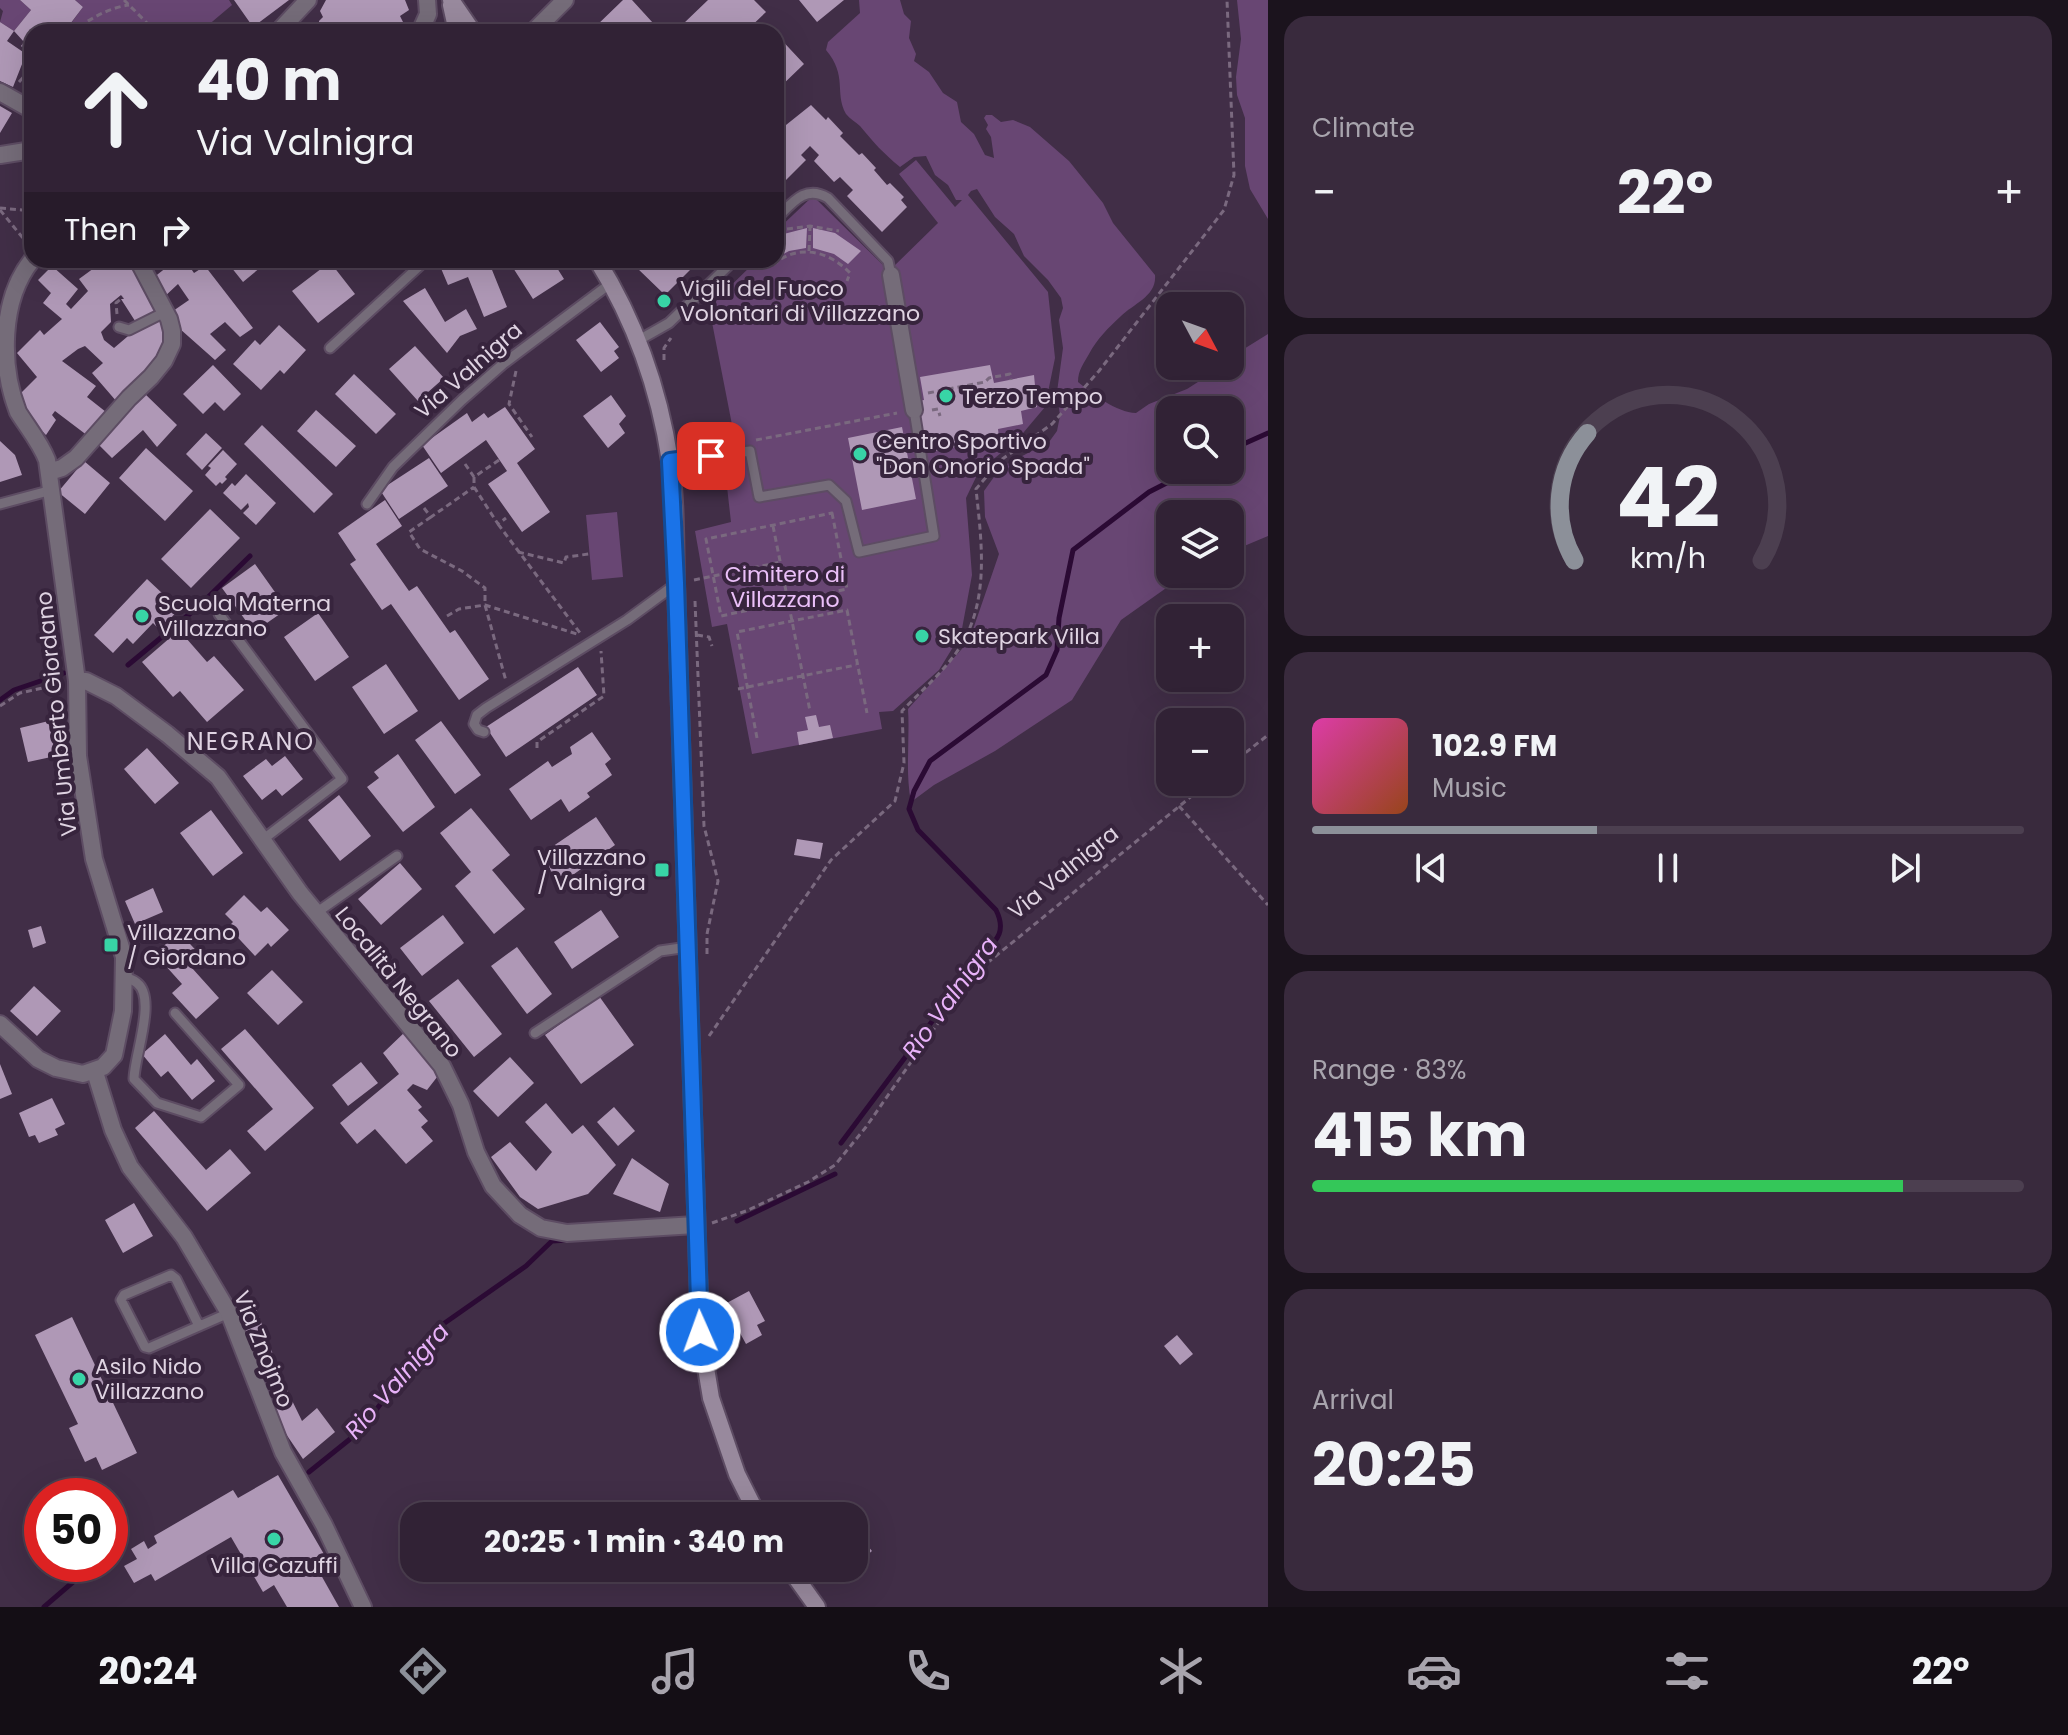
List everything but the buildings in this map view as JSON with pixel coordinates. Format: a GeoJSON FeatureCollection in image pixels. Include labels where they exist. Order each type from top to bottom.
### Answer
{"type":"FeatureCollection","features":[{"type":"Feature","properties":{"kind":"main road"},"geometry":{"type":"LineString","coordinates":[[451,0],[455,24]]}},
{"type":"Feature","properties":{"kind":"main road"},"geometry":{"type":"LineString","coordinates":[[451,0],[468,24]]}},
{"type":"Feature","properties":{"kind":"main road"},"geometry":{"type":"LineString","coordinates":[[602,268],[639,340],[659,405],[670,461],[700,1332],[711,1398],[737,1474],[751,1502]]}},
{"type":"Feature","properties":{"kind":"main road"},"geometry":{"type":"LineString","coordinates":[[799,1582],[817,1607]]}},
{"type":"Feature","properties":{"kind":"street"},"geometry":{"type":"LineString","coordinates":[[286,24],[308,0]]}},
{"type":"Feature","properties":{"kind":"street"},"geometry":{"type":"LineString","coordinates":[[424,24],[428,14],[427,0]]}},
{"type":"Feature","properties":{"kind":"street"},"geometry":{"type":"LineString","coordinates":[[541,24],[565,0]]}},
{"type":"Feature","properties":{"kind":"street"},"geometry":{"type":"LineString","coordinates":[[0,155],[24,151]]}},
{"type":"Feature","properties":{"kind":"street","name":"Via Umberto Giordano"},"geometry":{"type":"LineString","coordinates":[[25,268],[5,313],[3,348],[17,409],[42,447],[49,472],[77,681],[78,756],[94,859],[124,957],[118,1045],[109,1062],[89,1073]]}},
{"type":"Feature","properties":{"kind":"street"},"geometry":{"type":"LineString","coordinates":[[49,472],[62,468],[76,458],[164,361],[172,344],[172,331],[165,312],[142,268]]}},
{"type":"Feature","properties":{"kind":"street"},"geometry":{"type":"LineString","coordinates":[[891,275],[913,402]]}},
{"type":"Feature","properties":{"kind":"street","name":"Località Negrano"},"geometry":{"type":"LineString","coordinates":[[77,681],[86,681],[116,696],[218,777],[261,841],[316,913],[442,1066],[493,1186],[520,1215],[541,1228],[567,1233],[695,1225]]}},
{"type":"Feature","properties":{"kind":"street"},"geometry":{"type":"LineString","coordinates":[[0,1024],[38,1059],[56,1068],[89,1073]]}},
{"type":"Feature","properties":{"kind":"street","name":"Via Znojmo"},"geometry":{"type":"LineString","coordinates":[[89,1073],[130,1167],[184,1237],[229,1313],[283,1452],[324,1525],[363,1607]]}},
{"type":"Feature","properties":{"kind":"lane"},"geometry":{"type":"LineString","coordinates":[[784,212],[803,194],[812,191],[828,198],[888,261],[891,275]]}},
{"type":"Feature","properties":{"kind":"lane"},"geometry":{"type":"LineString","coordinates":[[330,348],[417,268]]}},
{"type":"Feature","properties":{"kind":"lane"},"geometry":{"type":"LineString","coordinates":[[639,340],[669,323],[726,268]]}},
{"type":"Feature","properties":{"kind":"lane","name":"Via Valnigra"},"geometry":{"type":"LineString","coordinates":[[367,504],[393,467],[462,400],[503,364],[611,283]]}},
{"type":"Feature","properties":{"kind":"lane"},"geometry":{"type":"LineString","coordinates":[[119,327],[129,330],[165,312]]}},
{"type":"Feature","properties":{"kind":"lane"},"geometry":{"type":"LineString","coordinates":[[670,461],[750,451],[759,497],[829,485],[846,501],[859,552],[934,536],[913,402]]}},
{"type":"Feature","properties":{"kind":"lane"},"geometry":{"type":"LineString","coordinates":[[0,504],[52,490]]}},
{"type":"Feature","properties":{"kind":"lane"},"geometry":{"type":"LineString","coordinates":[[484,732],[474,724],[477,715],[627,620],[676,583]]}},
{"type":"Feature","properties":{"kind":"lane"},"geometry":{"type":"LineString","coordinates":[[219,614],[342,779],[261,841]]}},
{"type":"Feature","properties":{"kind":"lane","name":"Località Negrano"},"geometry":{"type":"LineString","coordinates":[[316,913],[397,856]]}},
{"type":"Feature","properties":{"kind":"lane"},"geometry":{"type":"LineString","coordinates":[[535,1033],[660,951],[688,947]]}},
{"type":"Feature","properties":{"kind":"lane","name":"Via Umberto Giordano"},"geometry":{"type":"LineString","coordinates":[[125,977],[138,983],[146,1009],[134,1079],[157,1103],[201,1117],[239,1085],[175,1013]]}},
{"type":"Feature","properties":{"kind":"lane"},"geometry":{"type":"LineString","coordinates":[[199,1326],[176,1279],[171,1275],[124,1295],[121,1300],[145,1347],[149,1348],[229,1313]]}},
{"type":"Feature","properties":{"kind":"path"},"geometry":{"type":"LineString","coordinates":[[124,0],[148,24]]}},
{"type":"Feature","properties":{"kind":"path"},"geometry":{"type":"LineString","coordinates":[[691,1052],[708,1037],[831,860],[895,801],[904,763],[902,711],[954,656],[968,629],[981,589],[983,554],[976,489],[1001,460],[1052,424],[1099,371],[1224,210],[1234,175],[1227,0]]}},
{"type":"Feature","properties":{"kind":"path"},"geometry":{"type":"LineString","coordinates":[[83,24],[117,7],[129,5]]}},
{"type":"Feature","properties":{"kind":"path"},"geometry":{"type":"LineString","coordinates":[[9,93],[24,77]]}},
{"type":"Feature","properties":{"kind":"path"},"geometry":{"type":"LineString","coordinates":[[0,209],[24,210]]}},
{"type":"Feature","properties":{"kind":"path"},"geometry":{"type":"LineString","coordinates":[[0,209],[24,239]]}},
{"type":"Feature","properties":{"kind":"path"},"geometry":{"type":"LineString","coordinates":[[809,251],[810,226]]}},
{"type":"Feature","properties":{"kind":"path"},"geometry":{"type":"LineString","coordinates":[[785,230],[810,226],[840,231],[873,245]]}},
{"type":"Feature","properties":{"kind":"path"},"geometry":{"type":"LineString","coordinates":[[784,257],[809,251],[838,261],[850,273],[847,281]]}},
{"type":"Feature","properties":{"kind":"path"},"geometry":{"type":"LineString","coordinates":[[119,327],[116,303],[123,297]]}},
{"type":"Feature","properties":{"kind":"path"},"geometry":{"type":"LineString","coordinates":[[517,363],[509,404],[532,437]]}},
{"type":"Feature","properties":{"kind":"path"},"geometry":{"type":"LineString","coordinates":[[736,453],[753,440],[913,402],[985,382],[989,378],[1010,374],[1011,380]]}},
{"type":"Feature","properties":{"kind":"path"},"geometry":{"type":"LineString","coordinates":[[474,477],[499,460]]}},
{"type":"Feature","properties":{"kind":"path"},"geometry":{"type":"LineString","coordinates":[[447,616],[459,609],[485,605],[582,635],[498,524],[474,487],[474,477],[465,464]]}},
{"type":"Feature","properties":{"kind":"path"},"geometry":{"type":"LineString","coordinates":[[474,487],[409,532],[420,549],[462,571],[485,588],[485,605],[509,692]]}},
{"type":"Feature","properties":{"kind":"path"},"geometry":{"type":"LineString","coordinates":[[424,508],[431,517]]}},
{"type":"Feature","properties":{"kind":"path"},"geometry":{"type":"LineString","coordinates":[[832,513],[847,589],[721,616],[713,576],[706,539],[832,513]]}},
{"type":"Feature","properties":{"kind":"path"},"geometry":{"type":"LineString","coordinates":[[498,524],[506,518]]}},
{"type":"Feature","properties":{"kind":"path"},"geometry":{"type":"LineString","coordinates":[[773,525],[810,711]]}},
{"type":"Feature","properties":{"kind":"path"},"geometry":{"type":"LineString","coordinates":[[518,552],[564,563],[566,557],[589,554]]}},
{"type":"Feature","properties":{"kind":"path"},"geometry":{"type":"LineString","coordinates":[[694,580],[781,562]]}},
{"type":"Feature","properties":{"kind":"path"},"geometry":{"type":"LineString","coordinates":[[757,738],[737,632],[847,610],[867,713]]}},
{"type":"Feature","properties":{"kind":"path"},"geometry":{"type":"LineString","coordinates":[[697,635],[709,637],[712,646]]}},
{"type":"Feature","properties":{"kind":"path"},"geometry":{"type":"LineString","coordinates":[[537,748],[537,742],[604,696],[600,636]]}},
{"type":"Feature","properties":{"kind":"path"},"geometry":{"type":"LineString","coordinates":[[738,689],[858,665]]}},
{"type":"Feature","properties":{"kind":"path"},"geometry":{"type":"LineString","coordinates":[[0,706],[20,693],[77,681]]}},
{"type":"Feature","properties":{"kind":"path"},"geometry":{"type":"LineString","coordinates":[[1244,754],[1268,735]]}},
{"type":"Feature","properties":{"kind":"path","name":"Via Valnigra"},"geometry":{"type":"LineString","coordinates":[[695,1225],[746,1211],[808,1182],[835,1165],[866,1127],[970,977],[1192,796]]}},
{"type":"Feature","properties":{"kind":"path"},"geometry":{"type":"LineString","coordinates":[[1179,806],[1268,905]]}},
{"type":"Feature","properties":{"kind":"green space"},"geometry":{"type":"Polygon","coordinates":[[[0,0],[20,0],[31,10],[14,31],[0,22],[3,11],[0,0]]]}},
{"type":"Feature","properties":{"kind":"green space"},"geometry":{"type":"Polygon","coordinates":[[[75,0],[229,0],[232,5],[209,24],[70,24],[83,7],[75,0]]]}},
{"type":"Feature","properties":{"kind":"green space","name":"Cimitero di Villazzano"},"geometry":{"type":"Polygon","coordinates":[[[859,0],[900,0],[904,14],[911,21],[909,38],[916,54],[914,61],[929,72],[943,93],[957,102],[961,122],[974,134],[985,155],[994,158],[991,137],[986,129],[986,115],[992,115],[1001,122],[1013,120],[1030,127],[1069,161],[1103,203],[1113,223],[1155,275],[1155,282],[1148,294],[1099,339],[1082,367],[1078,382],[1113,406],[1128,412],[1136,413],[1156,401],[1156,484],[1244,484],[1244,396],[1169,396],[1201,380],[1244,380],[1244,349],[1268,334],[1268,536],[1244,546],[1244,500],[1156,500],[1156,588],[1166,588],[1121,620],[1072,700],[911,802],[908,709],[969,641],[999,554],[985,517],[984,491],[1001,467],[1049,442],[1057,431],[1060,416],[1057,392],[1063,348],[1059,320],[1063,308],[1061,298],[1024,256],[1014,234],[995,217],[977,189],[971,191],[968,195],[1048,292],[1055,358],[1045,407],[1018,439],[979,471],[966,498],[972,575],[961,634],[939,670],[893,711],[879,712],[882,729],[752,754],[727,624],[712,627],[695,531],[731,522],[722,443],[735,440],[709,307],[749,268],[784,268],[784,223],[813,196],[889,271],[938,223],[899,174],[916,160],[955,207],[962,200],[956,200],[948,185],[935,175],[926,156],[914,157],[900,167],[846,114],[837,68],[826,50],[828,42],[860,13],[859,0]]]}},
{"type":"Feature","properties":{"kind":"green space"},"geometry":{"type":"Polygon","coordinates":[[[1237,0],[1268,0],[1268,219],[1250,189],[1245,166],[1245,118],[1237,95],[1236,77],[1241,39],[1237,0]]]}},
{"type":"Feature","properties":{"kind":"green space"},"geometry":{"type":"Polygon","coordinates":[[[617,512],[623,577],[592,580],[586,515],[617,512]]]}},
{"type":"Feature","properties":{"kind":"waterway","name":"Rio Valnigra"},"geometry":{"type":"LineString","coordinates":[[1244,444],[1268,433]]}},
{"type":"Feature","properties":{"kind":"waterway","name":"Rio Valnigra"},"geometry":{"type":"LineString","coordinates":[[841,1143],[1000,932],[996,910],[918,830],[909,809],[914,791],[930,761],[1046,675],[1057,650],[1059,618],[1073,550],[1149,492],[1165,484]]}},
{"type":"Feature","properties":{"kind":"waterway"},"geometry":{"type":"LineString","coordinates":[[128,665],[198,607],[250,556]]}},
{"type":"Feature","properties":{"kind":"waterway"},"geometry":{"type":"LineString","coordinates":[[0,700],[14,690],[64,673]]}},
{"type":"Feature","properties":{"kind":"waterway","name":"Rio Valnigra"},"geometry":{"type":"LineString","coordinates":[[737,1221],[835,1174]]}},
{"type":"Feature","properties":{"kind":"waterway","name":"Rio Valnigra"},"geometry":{"type":"LineString","coordinates":[[309,1472],[360,1431],[439,1327],[526,1266],[552,1241],[568,1240]]}},
{"type":"Feature","properties":{"kind":"waterway","name":"Rio Valnigra"},"geometry":{"type":"LineString","coordinates":[[44,1607],[73,1582]]}},
{"type":"Feature","properties":{"kind":"place","name":"Vigili del Fuoco Volontari di Villazzano"},"geometry":{"type":"Point","coordinates":[664,301]}},
{"type":"Feature","properties":{"kind":"place","name":"Terzo Tempo"},"geometry":{"type":"Point","coordinates":[946,396]}},
{"type":"Feature","properties":{"kind":"place","name":"Centro Sportivo \"Don Onorio Spada\""},"geometry":{"type":"Point","coordinates":[860,454]}},
{"type":"Feature","properties":{"kind":"place","name":"Scuola Materna Villazzano"},"geometry":{"type":"Point","coordinates":[142,616]}},
{"type":"Feature","properties":{"kind":"place","name":"Skatepark Villa"},"geometry":{"type":"Point","coordinates":[922,636]}},
{"type":"Feature","properties":{"kind":"place","name":"Villazzano / Valnigra"},"geometry":{"type":"Point","coordinates":[662,870]}},
{"type":"Feature","properties":{"kind":"place","name":"Villazzano / Giordano"},"geometry":{"type":"Point","coordinates":[111,945]}},
{"type":"Feature","properties":{"kind":"place","name":"Asilo Nido Villazzano"},"geometry":{"type":"Point","coordinates":[79,1379]}},
{"type":"Feature","properties":{"kind":"place","name":"Villa Cazuffi"},"geometry":{"type":"Point","coordinates":[274,1539]}},
{"type":"Feature","properties":{"kind":"district","name":"NEGRANO"},"geometry":{"type":"Point","coordinates":[251,742]}},
{"type":"Feature","properties":{"kind":"route"},"geometry":{"type":"LineString","coordinates":[[700,1332],[670,461],[711,456]]}}]}
